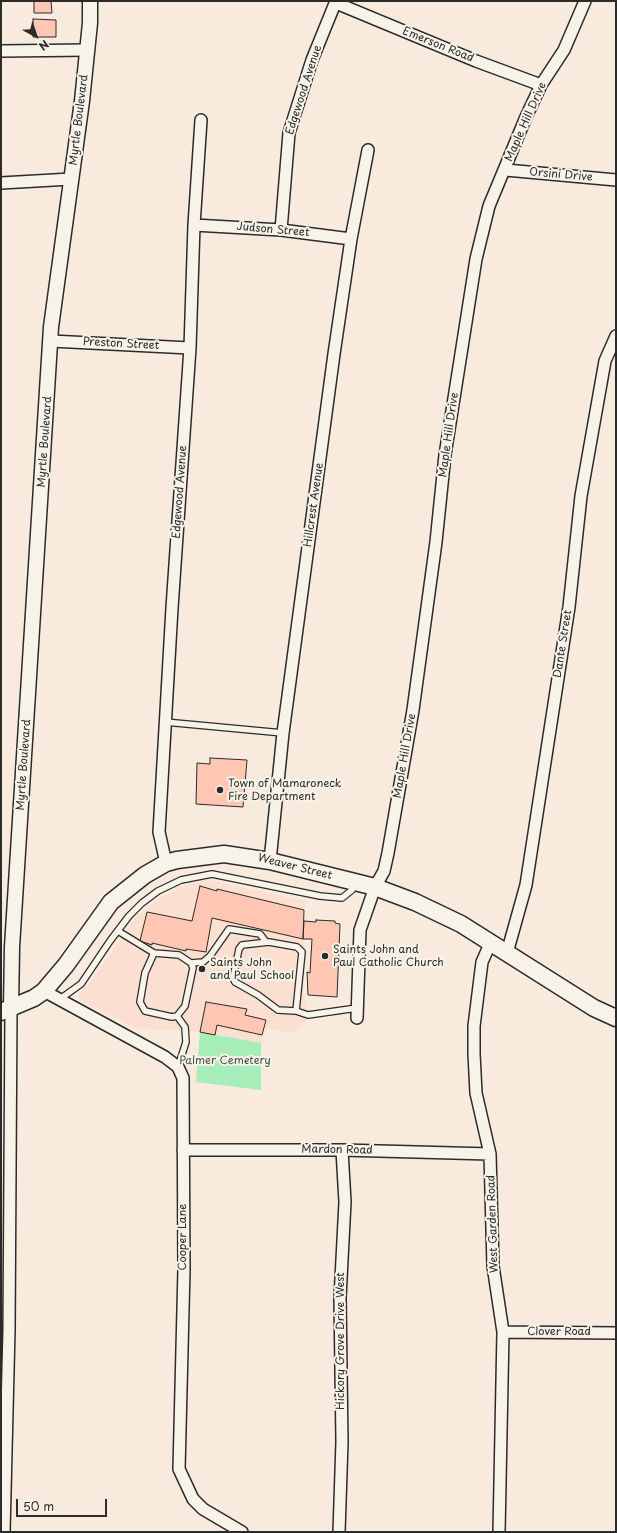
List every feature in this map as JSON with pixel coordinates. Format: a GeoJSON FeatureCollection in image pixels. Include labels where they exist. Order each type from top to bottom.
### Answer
{"type":"FeatureCollection","features":[{"type":"Feature","properties":{"kind":"main road","name":"Weaver Street"},"geometry":{"type":"LineString","coordinates":[[6,1011],[34,998],[44,990],[66,965],[111,902],[145,875],[166,863],[203,856],[224,854],[270,861],[375,887],[415,902],[461,924],[490,944],[508,953],[594,1008],[616,1018]]}},
{"type":"Feature","properties":{"kind":"street","name":"Myrtle Boulevard"},"geometry":{"type":"LineString","coordinates":[[4,1532],[6,1011],[12,947],[51,328],[88,50],[90,1]]}},
{"type":"Feature","properties":{"kind":"street","name":"Maple Hill Drive"},"geometry":{"type":"LineString","coordinates":[[357,1013],[360,930],[375,887],[384,871],[413,710],[436,542],[445,455],[476,258],[489,206],[506,170],[526,117],[542,85],[564,50],[585,1]]}},
{"type":"Feature","properties":{"kind":"street","name":"Emerson Road"},"geometry":{"type":"LineString","coordinates":[[336,2],[476,61],[542,85]]}},
{"type":"Feature","properties":{"kind":"street","name":"Edgewood Avenue"},"geometry":{"type":"LineString","coordinates":[[281,230],[290,133],[312,60],[336,2]]}},
{"type":"Feature","properties":{"kind":"street"},"geometry":{"type":"LineString","coordinates":[[1,51],[88,50]]}},
{"type":"Feature","properties":{"kind":"street","name":"Edgewood Avenue"},"geometry":{"type":"LineString","coordinates":[[166,863],[159,832],[190,348],[194,225],[201,120]]}},
{"type":"Feature","properties":{"kind":"street","name":"Hillcrest Avenue"},"geometry":{"type":"LineString","coordinates":[[270,861],[283,732],[350,239],[368,150]]}},
{"type":"Feature","properties":{"kind":"street","name":"Orsini Drive"},"geometry":{"type":"LineString","coordinates":[[506,170],[616,180]]}},
{"type":"Feature","properties":{"kind":"street"},"geometry":{"type":"LineString","coordinates":[[1,183],[71,179]]}},
{"type":"Feature","properties":{"kind":"street","name":"Judson Street"},"geometry":{"type":"LineString","coordinates":[[194,225],[281,230],[350,239]]}},
{"type":"Feature","properties":{"kind":"street","name":"Dante Street"},"geometry":{"type":"LineString","coordinates":[[508,953],[526,885],[568,607],[583,489],[605,361],[616,336]]}},
{"type":"Feature","properties":{"kind":"street","name":"Preston Street"},"geometry":{"type":"LineString","coordinates":[[51,340],[190,348]]}},
{"type":"Feature","properties":{"kind":"street","name":"West Garden Road"},"geometry":{"type":"LineString","coordinates":[[490,944],[482,962],[474,1026],[476,1093],[490,1154],[492,1178],[493,1266],[503,1332],[499,1532]]}},
{"type":"Feature","properties":{"kind":"street"},"geometry":{"type":"LineString","coordinates":[[44,990],[165,1057],[178,1067]]}},
{"type":"Feature","properties":{"kind":"street","name":"Cooper Lane"},"geometry":{"type":"LineString","coordinates":[[178,1067],[183,1078],[184,1269],[180,1469],[193,1499],[203,1509],[242,1532]]}},
{"type":"Feature","properties":{"kind":"street","name":"Mardon Road"},"geometry":{"type":"LineString","coordinates":[[183,1150],[342,1150],[490,1154]]}},
{"type":"Feature","properties":{"kind":"street","name":"Hickory Grove Drive West"},"geometry":{"type":"LineString","coordinates":[[339,1532],[342,1442],[340,1298],[345,1202],[342,1150]]}},
{"type":"Feature","properties":{"kind":"street","name":"Clover Road"},"geometry":{"type":"LineString","coordinates":[[503,1332],[616,1333]]}},
{"type":"Feature","properties":{"kind":"lane"},"geometry":{"type":"LineString","coordinates":[[165,722],[283,732]]}},
{"type":"Feature","properties":{"kind":"lane"},"geometry":{"type":"LineString","coordinates":[[60,999],[81,984],[133,912],[158,891],[181,880],[195,876],[212,874],[320,896],[342,898],[352,890],[355,882]]}},
{"type":"Feature","properties":{"kind":"lane"},"geometry":{"type":"LineString","coordinates":[[191,963],[203,962],[210,956],[229,929],[260,934],[266,942]]}},
{"type":"Feature","properties":{"kind":"lane"},"geometry":{"type":"LineString","coordinates":[[118,931],[154,953],[179,955],[191,963],[193,968],[185,1006],[177,1016],[172,1017],[145,1011],[140,1002],[145,973],[154,953]]}},
{"type":"Feature","properties":{"kind":"lane"},"geometry":{"type":"LineString","coordinates":[[296,1011],[302,952],[297,947],[266,942],[242,945],[239,949],[233,978],[235,982],[258,995],[278,1010],[296,1011],[308,1015],[357,1013]]}},
{"type":"Feature","properties":{"kind":"lane"},"geometry":{"type":"LineString","coordinates":[[177,1016],[185,1027],[186,1042],[178,1067]]}},
{"type":"Feature","properties":{"kind":"shaded area","name":"Saints John and Paul School"},"geometry":{"type":"Polygon","coordinates":[[[207,880],[307,901],[304,910],[303,939],[306,952],[303,989],[307,1010],[306,1021],[295,1033],[264,1028],[261,1043],[200,1032],[134,1028],[79,1000],[79,993],[87,987],[136,917],[157,900],[179,887],[207,880]]]}},
{"type":"Feature","properties":{"kind":"green space","name":"Palmer Cemetery"},"geometry":{"type":"Polygon","coordinates":[[[200,1032],[261,1043],[261,1090],[196,1082],[200,1032]]]}},
{"type":"Feature","properties":{"kind":"building"},"geometry":{"type":"Polygon","coordinates":[[[34,1],[51,1],[52,13],[34,13],[34,1]]]}},
{"type":"Feature","properties":{"kind":"building"},"geometry":{"type":"Polygon","coordinates":[[[33,19],[56,20],[56,37],[33,37],[33,19]]]}},
{"type":"Feature","properties":{"kind":"building","name":"Town of Mamaroneck Fire Department"},"geometry":{"type":"Polygon","coordinates":[[[210,758],[247,760],[243,807],[196,804],[197,763],[210,764],[210,758]]]}},
{"type":"Feature","properties":{"kind":"building"},"geometry":{"type":"Polygon","coordinates":[[[200,886],[304,910],[303,939],[212,918],[206,952],[186,949],[186,951],[152,943],[152,945],[140,941],[147,912],[192,921],[200,886]]]}},
{"type":"Feature","properties":{"kind":"building","name":"Saints John and Paul Catholic Church"},"geometry":{"type":"Polygon","coordinates":[[[316,920],[335,921],[335,923],[340,924],[337,997],[308,995],[307,972],[310,973],[312,939],[303,939],[304,921],[316,922],[316,920]]]}},
{"type":"Feature","properties":{"kind":"building"},"geometry":{"type":"Polygon","coordinates":[[[206,1002],[247,1009],[245,1015],[266,1020],[262,1035],[217,1025],[215,1035],[200,1032],[206,1002]]]}},
{"type":"Feature","properties":{"kind":"place","name":"Town of Mamaroneck Fire Department"},"geometry":{"type":"Point","coordinates":[220,790]}},
{"type":"Feature","properties":{"kind":"place","name":"Saints John and Paul Catholic Church"},"geometry":{"type":"Point","coordinates":[325,956]}},
{"type":"Feature","properties":{"kind":"place","name":"Saints John and Paul School"},"geometry":{"type":"Point","coordinates":[202,969]}}]}
